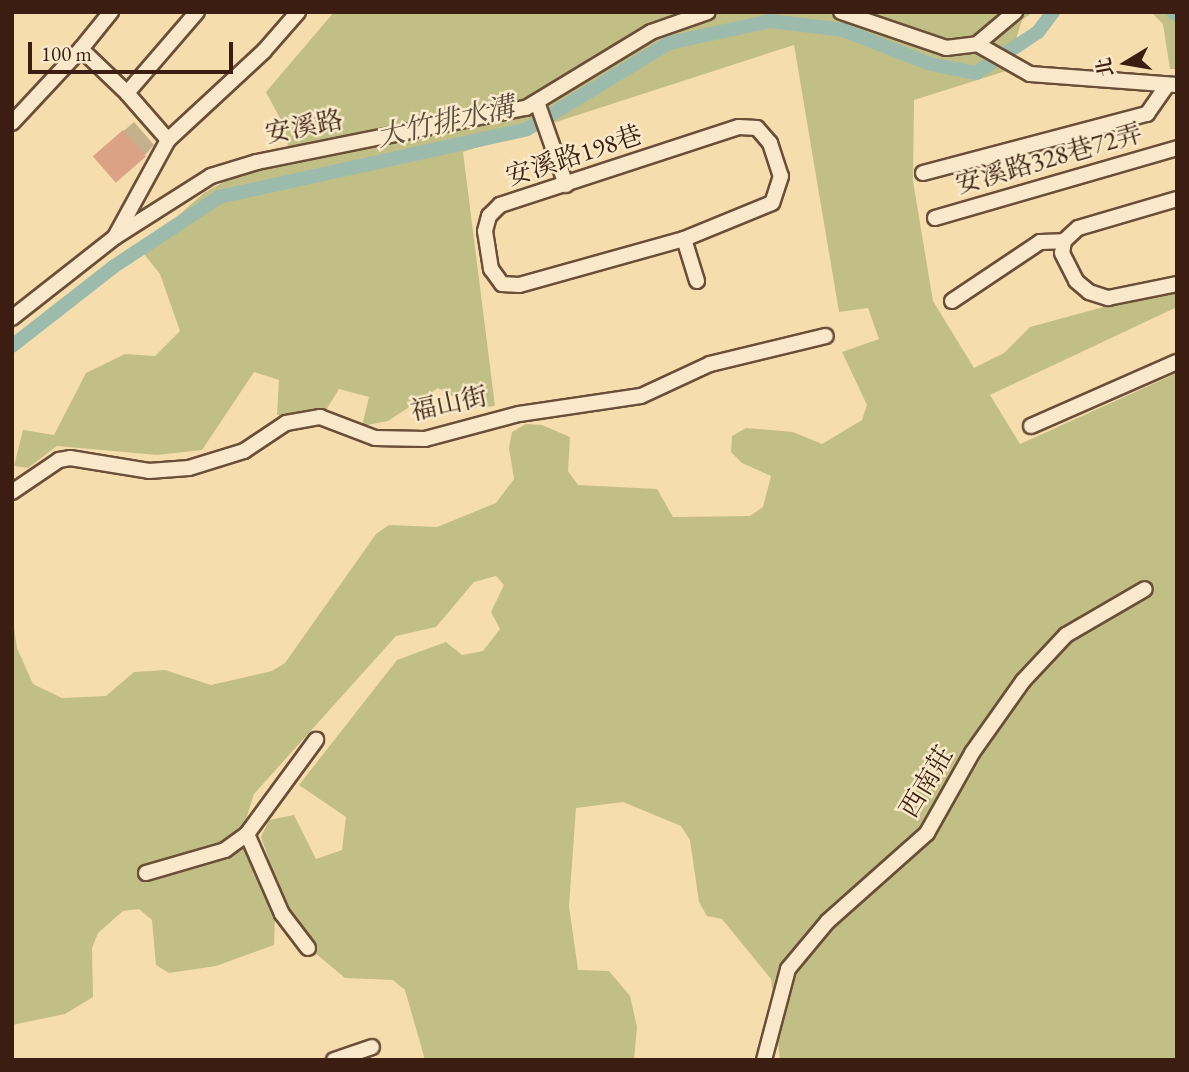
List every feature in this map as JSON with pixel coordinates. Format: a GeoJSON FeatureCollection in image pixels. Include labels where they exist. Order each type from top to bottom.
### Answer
{"type":"FeatureCollection","features":[{"type":"Feature","properties":{"kind":"street"},"geometry":{"type":"LineString","coordinates":[[12,123],[111,12]]}},
{"type":"Feature","properties":{"kind":"street"},"geometry":{"type":"LineString","coordinates":[[127,93],[197,12]]}},
{"type":"Feature","properties":{"kind":"street"},"geometry":{"type":"LineString","coordinates":[[116,237],[168,140],[264,51],[298,12]]}},
{"type":"Feature","properties":{"kind":"street","name":"安溪路"},"geometry":{"type":"LineString","coordinates":[[12,317],[116,237],[211,176],[257,162],[481,118],[542,111],[651,32],[708,12]]}},
{"type":"Feature","properties":{"kind":"street"},"geometry":{"type":"LineString","coordinates":[[841,12],[946,48],[977,44],[1015,12]]}},
{"type":"Feature","properties":{"kind":"street"},"geometry":{"type":"LineString","coordinates":[[977,44],[1030,74],[1172,85]]}},
{"type":"Feature","properties":{"kind":"street"},"geometry":{"type":"LineString","coordinates":[[80,49],[127,93],[168,140]]}},
{"type":"Feature","properties":{"kind":"street"},"geometry":{"type":"LineString","coordinates":[[923,173],[1147,114],[1172,85]]}},
{"type":"Feature","properties":{"kind":"street"},"geometry":{"type":"LineString","coordinates":[[542,111],[566,185]]}},
{"type":"Feature","properties":{"kind":"street","name":"安溪路198巷"},"geometry":{"type":"LineString","coordinates":[[738,127],[757,128],[770,143],[781,176],[772,203],[684,239],[519,285],[502,284],[491,269],[485,231],[489,216],[500,205],[738,127]]}},
{"type":"Feature","properties":{"kind":"street","name":"安溪路328巷72弄"},"geometry":{"type":"LineString","coordinates":[[935,218],[1177,148]]}},
{"type":"Feature","properties":{"kind":"street"},"geometry":{"type":"LineString","coordinates":[[952,302],[1040,242],[1064,241],[1078,228],[1177,199]]}},
{"type":"Feature","properties":{"kind":"street"},"geometry":{"type":"LineString","coordinates":[[684,239],[698,281]]}},
{"type":"Feature","properties":{"kind":"street"},"geometry":{"type":"LineString","coordinates":[[1064,241],[1066,267],[1089,292],[1108,298],[1177,284]]}},
{"type":"Feature","properties":{"kind":"street","name":"福山街"},"geometry":{"type":"LineString","coordinates":[[12,492],[59,460],[70,457],[149,471],[189,468],[244,451],[286,423],[320,417],[375,438],[425,439],[519,414],[641,396],[710,364],[826,336]]}},
{"type":"Feature","properties":{"kind":"street"},"geometry":{"type":"LineString","coordinates":[[1031,426],[1177,362]]}},
{"type":"Feature","properties":{"kind":"street","name":"西南莊"},"geometry":{"type":"LineString","coordinates":[[764,1060],[788,969],[828,921],[927,833],[972,753],[1023,681],[1066,635],[1145,589]]}},
{"type":"Feature","properties":{"kind":"street"},"geometry":{"type":"LineString","coordinates":[[146,873],[225,850],[247,834],[316,740]]}},
{"type":"Feature","properties":{"kind":"street"},"geometry":{"type":"LineString","coordinates":[[247,834],[282,914],[308,948]]}},
{"type":"Feature","properties":{"kind":"street"},"geometry":{"type":"LineString","coordinates":[[334,1060],[372,1047]]}},
{"type":"Feature","properties":{"kind":"shaded area"},"geometry":{"type":"Polygon","coordinates":[[[334,12],[1033,12],[1022,20],[1006,71],[914,100],[913,181],[933,301],[974,368],[1004,353],[1030,327],[1177,287],[1177,307],[990,395],[1020,444],[1177,373],[1177,1060],[780,1060],[771,979],[722,919],[707,916],[699,902],[690,840],[681,826],[623,802],[576,808],[569,906],[578,970],[609,971],[630,996],[637,1027],[634,1060],[425,1060],[405,990],[393,980],[345,978],[308,947],[290,920],[261,837],[269,820],[294,815],[316,859],[342,850],[346,817],[299,785],[397,660],[446,642],[462,655],[483,651],[500,629],[491,612],[504,585],[496,576],[474,582],[436,627],[396,636],[254,794],[241,835],[275,916],[274,945],[216,966],[169,973],[156,965],[152,920],[139,909],[123,911],[98,933],[92,948],[93,997],[65,1014],[12,1025],[12,614],[17,648],[33,684],[62,698],[106,696],[134,672],[165,670],[211,685],[272,671],[285,663],[376,534],[389,525],[437,527],[496,503],[514,479],[509,448],[512,432],[526,424],[542,425],[570,437],[568,471],[578,485],[657,489],[673,517],[750,516],[763,507],[771,476],[742,463],[731,452],[732,436],[746,428],[793,432],[822,444],[862,420],[867,405],[842,352],[879,339],[868,308],[839,312],[794,45],[463,152],[495,406],[474,408],[438,388],[388,421],[362,426],[369,397],[339,389],[323,415],[277,415],[279,380],[254,372],[202,450],[157,455],[57,446],[28,468],[14,466],[23,430],[54,435],[86,373],[125,354],[155,356],[180,331],[160,274],[140,249],[204,193],[245,170],[289,153],[285,128],[266,92],[334,12]]]}},
{"type":"Feature","properties":{"kind":"shaded area"},"geometry":{"type":"Polygon","coordinates":[[[1151,12],[1177,12],[1177,69],[1170,69],[1163,24],[1151,12]]]}},
{"type":"Feature","properties":{"kind":"building"},"geometry":{"type":"Polygon","coordinates":[[[123,130],[146,156],[116,183],[93,156],[123,130]]]}},
{"type":"Feature","properties":{"kind":"waterway","name":"大竹排水溝"},"geometry":{"type":"LineString","coordinates":[[12,346],[113,267],[219,197],[527,129],[669,43],[771,21],[843,30],[930,64],[976,73],[1038,32],[1053,12]]}},
{"type":"Feature","properties":{"kind":"waterway","name":"大竹排水溝"},"geometry":{"type":"LineString","coordinates":[[1173,12],[1177,15]]}}]}
